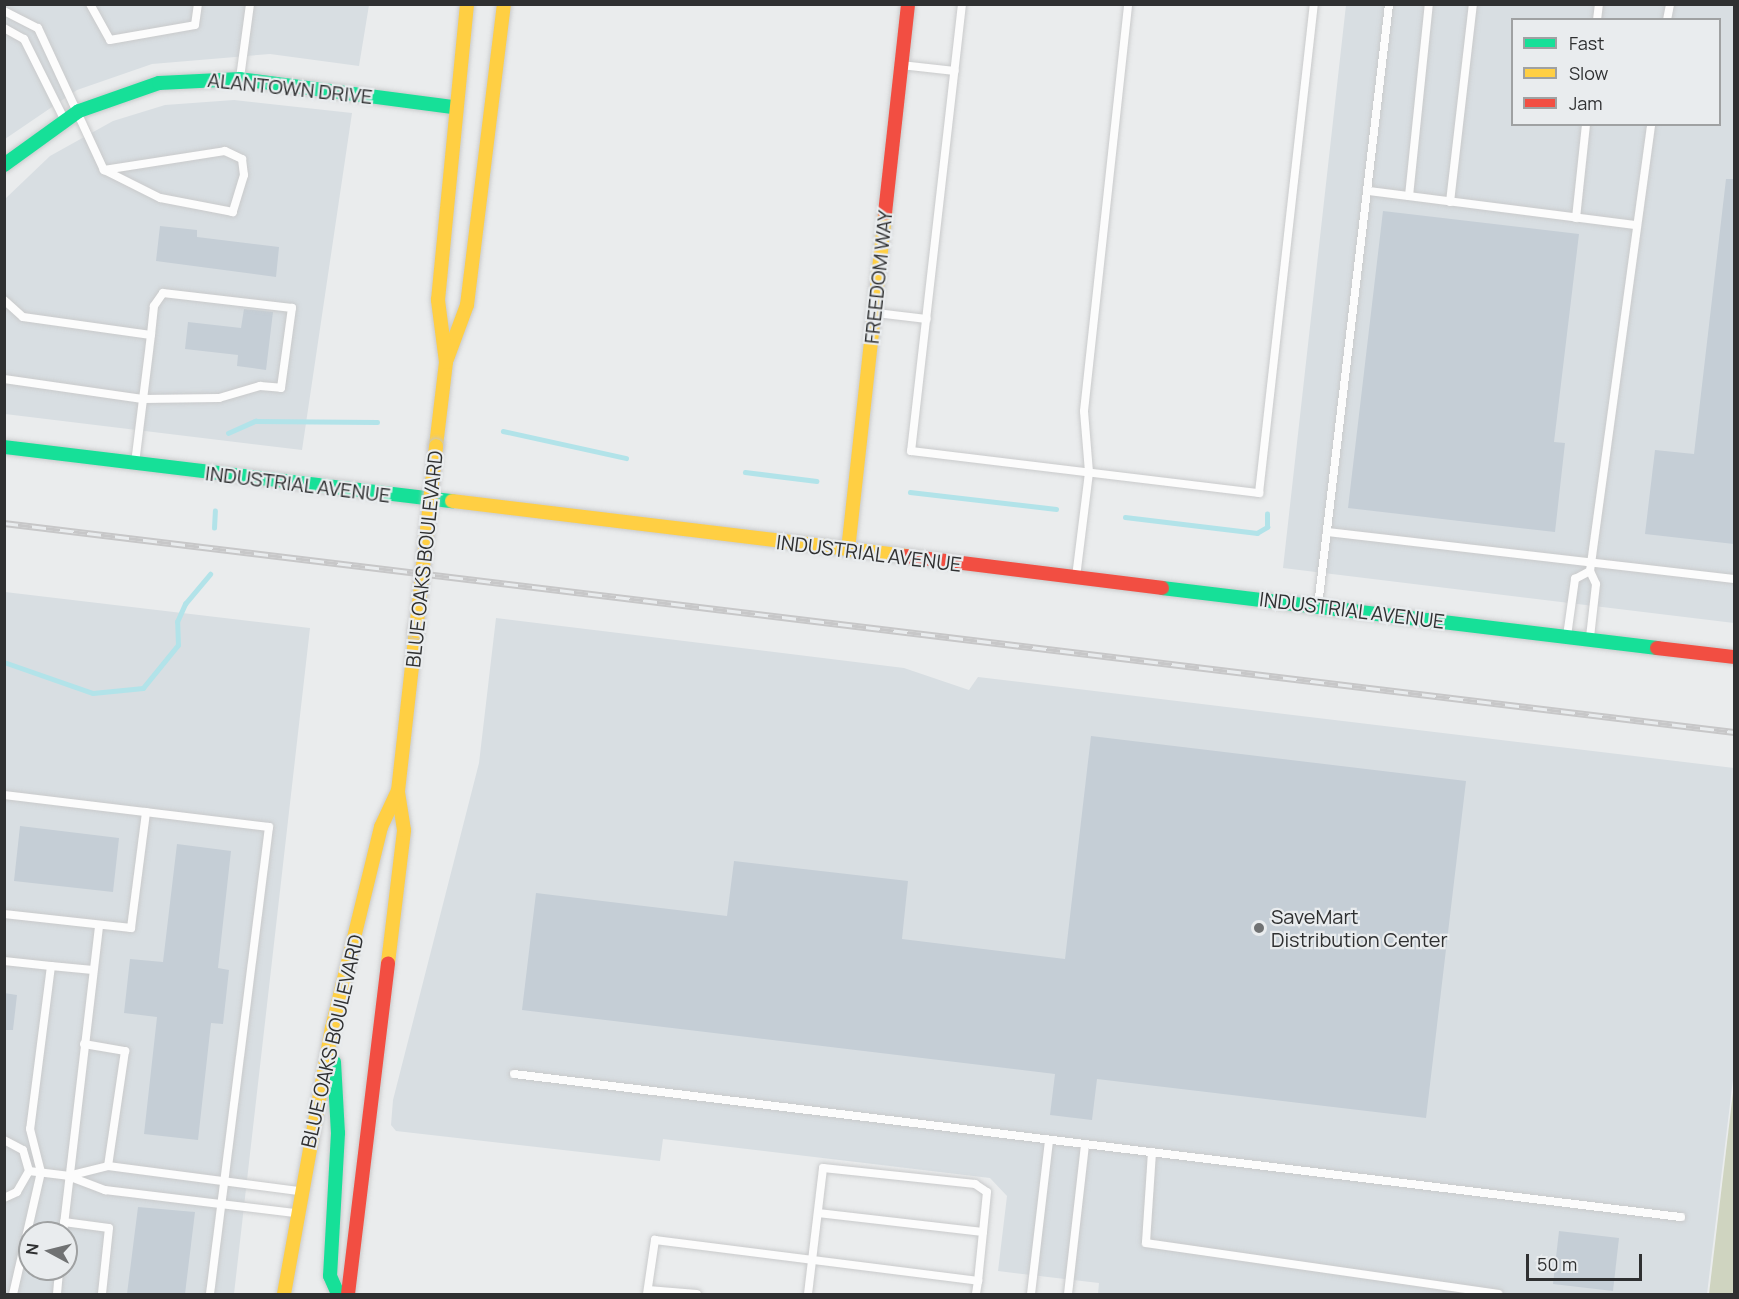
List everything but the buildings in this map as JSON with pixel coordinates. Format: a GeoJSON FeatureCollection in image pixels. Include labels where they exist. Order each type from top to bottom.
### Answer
{"type":"FeatureCollection","features":[{"type":"Feature","properties":{"kind":"street","name":"BLUE OAKS BOULEVARD"},"geometry":{"type":"LineString","coordinates":[[446,362],[438,300],[453,107],[467,4]]}},
{"type":"Feature","properties":{"kind":"street","name":"BLUE OAKS BOULEVARD"},"geometry":{"type":"LineString","coordinates":[[348,1294],[404,830],[398,791],[446,362],[467,305],[504,4]]}},
{"type":"Feature","properties":{"kind":"street","name":"FREEDOM WAY"},"geometry":{"type":"LineString","coordinates":[[848,550],[908,4]]}},
{"type":"Feature","properties":{"kind":"street","name":"ALANTOWN DRIVE"},"geometry":{"type":"LineString","coordinates":[[4,165],[78,111],[159,83],[240,78],[453,107]]}},
{"type":"Feature","properties":{"kind":"street","name":"INDUSTRIAL AVENUE"},"geometry":{"type":"LineString","coordinates":[[4,447],[1734,657]]}},
{"type":"Feature","properties":{"kind":"street","name":"BLUE OAKS BOULEVARD"},"geometry":{"type":"LineString","coordinates":[[284,1294],[298,1191],[332,1028],[381,827],[398,791]]}},
{"type":"Feature","properties":{"kind":"street"},"geometry":{"type":"LineString","coordinates":[[332,1028],[338,1133],[330,1276],[338,1294]]}},
{"type":"Feature","properties":{"kind":"lane"},"geometry":{"type":"LineString","coordinates":[[90,4],[110,40],[195,25],[198,4]]}},
{"type":"Feature","properties":{"kind":"lane"},"geometry":{"type":"LineString","coordinates":[[240,78],[250,4]]}},
{"type":"Feature","properties":{"kind":"lane"},"geometry":{"type":"LineString","coordinates":[[962,4],[911,451],[1259,493],[1314,4]]}},
{"type":"Feature","properties":{"kind":"lane"},"geometry":{"type":"LineString","coordinates":[[1076,578],[1089,472],[1084,411],[1128,4]]}},
{"type":"Feature","properties":{"kind":"lane"},"geometry":{"type":"LineString","coordinates":[[1318,606],[1369,191],[1389,4]]}},
{"type":"Feature","properties":{"kind":"lane"},"geometry":{"type":"LineString","coordinates":[[1409,196],[1430,4]]}},
{"type":"Feature","properties":{"kind":"lane"},"geometry":{"type":"LineString","coordinates":[[1450,201],[1473,4]]}},
{"type":"Feature","properties":{"kind":"lane"},"geometry":{"type":"LineString","coordinates":[[4,11],[38,28],[104,170],[160,198],[223,212],[237,209],[244,175],[242,159],[225,151],[104,170]]}},
{"type":"Feature","properties":{"kind":"lane"},"geometry":{"type":"LineString","coordinates":[[4,28],[24,39],[64,119]]}},
{"type":"Feature","properties":{"kind":"lane"},"geometry":{"type":"LineString","coordinates":[[901,65],[955,71]]}},
{"type":"Feature","properties":{"kind":"lane"},"geometry":{"type":"LineString","coordinates":[[1576,218],[1586,126]]}},
{"type":"Feature","properties":{"kind":"lane"},"geometry":{"type":"LineString","coordinates":[[1590,639],[1596,584],[1591,567],[1635,225],[1651,126]]}},
{"type":"Feature","properties":{"kind":"lane"},"geometry":{"type":"LineString","coordinates":[[1369,191],[1635,225]]}},
{"type":"Feature","properties":{"kind":"lane"},"geometry":{"type":"LineString","coordinates":[[4,379],[143,399],[219,399],[260,386],[281,388],[292,308],[163,293],[154,306],[151,335],[143,399],[135,463]]}},
{"type":"Feature","properties":{"kind":"lane"},"geometry":{"type":"LineString","coordinates":[[4,300],[23,317],[151,335]]}},
{"type":"Feature","properties":{"kind":"lane"},"geometry":{"type":"LineString","coordinates":[[874,312],[927,319]]}},
{"type":"Feature","properties":{"kind":"lane"},"geometry":{"type":"LineString","coordinates":[[1327,532],[1591,567],[1734,579]]}},
{"type":"Feature","properties":{"kind":"lane"},"geometry":{"type":"LineString","coordinates":[[1567,636],[1575,579],[1591,567]]}},
{"type":"Feature","properties":{"kind":"lane"},"geometry":{"type":"LineString","coordinates":[[4,795],[269,827],[210,1294]]}},
{"type":"Feature","properties":{"kind":"lane"},"geometry":{"type":"LineString","coordinates":[[4,914],[131,928],[146,812]]}},
{"type":"Feature","properties":{"kind":"lane"},"geometry":{"type":"LineString","coordinates":[[64,1221],[99,925]]}},
{"type":"Feature","properties":{"kind":"lane"},"geometry":{"type":"LineString","coordinates":[[4,961],[93,970]]}},
{"type":"Feature","properties":{"kind":"lane"},"geometry":{"type":"LineString","coordinates":[[13,1294],[41,1172],[30,1129],[51,966]]}},
{"type":"Feature","properties":{"kind":"lane"},"geometry":{"type":"LineString","coordinates":[[84,1044],[125,1051],[108,1166]]}},
{"type":"Feature","properties":{"kind":"lane"},"geometry":{"type":"LineString","coordinates":[[514,1074],[1681,1217]]}},
{"type":"Feature","properties":{"kind":"lane"},"geometry":{"type":"LineString","coordinates":[[4,1140],[23,1150],[29,1171],[18,1192],[4,1198]]}},
{"type":"Feature","properties":{"kind":"lane"},"geometry":{"type":"LineString","coordinates":[[1031,1294],[1049,1140]]}},
{"type":"Feature","properties":{"kind":"lane"},"geometry":{"type":"LineString","coordinates":[[1068,1294],[1085,1144]]}},
{"type":"Feature","properties":{"kind":"lane"},"geometry":{"type":"LineString","coordinates":[[1152,1152],[1146,1243],[1498,1294]]}},
{"type":"Feature","properties":{"kind":"lane"},"geometry":{"type":"LineString","coordinates":[[68,1176],[108,1166],[298,1191]]}},
{"type":"Feature","properties":{"kind":"lane"},"geometry":{"type":"LineString","coordinates":[[808,1294],[823,1168],[963,1183],[987,1192],[976,1294]]}},
{"type":"Feature","properties":{"kind":"lane"},"geometry":{"type":"LineString","coordinates":[[29,1171],[68,1176],[105,1190],[222,1202],[295,1213]]}},
{"type":"Feature","properties":{"kind":"lane"},"geometry":{"type":"LineString","coordinates":[[818,1214],[983,1232]]}},
{"type":"Feature","properties":{"kind":"lane"},"geometry":{"type":"LineString","coordinates":[[78,1224],[109,1228],[102,1294]]}},
{"type":"Feature","properties":{"kind":"lane"},"geometry":{"type":"LineString","coordinates":[[697,1294],[647,1292],[655,1240],[978,1281]]}},
{"type":"Feature","properties":{"kind":"shaded area"},"geometry":{"type":"Polygon","coordinates":[[[5,5],[369,5],[359,66],[270,54],[152,64],[77,90],[5,139],[5,5]]]}},
{"type":"Feature","properties":{"kind":"shaded area"},"geometry":{"type":"Polygon","coordinates":[[[1346,5],[1734,5],[1734,623],[1283,568],[1346,5]]]}},
{"type":"Feature","properties":{"kind":"shaded area"},"geometry":{"type":"Polygon","coordinates":[[[234,100],[352,113],[302,450],[5,414],[5,199],[50,156],[113,121],[165,105],[234,100]]]}},
{"type":"Feature","properties":{"kind":"shaded area"},"geometry":{"type":"Polygon","coordinates":[[[5,592],[310,628],[234,1294],[5,1294],[5,592]]]}},
{"type":"Feature","properties":{"kind":"shaded area"},"geometry":{"type":"Polygon","coordinates":[[[496,618],[904,668],[969,690],[978,677],[1734,768],[1734,1071],[1707,1294],[1098,1294],[1099,1283],[998,1271],[1007,1196],[990,1178],[663,1139],[660,1161],[396,1131],[391,1125],[393,1100],[479,763],[496,618]]]}},
{"type":"Feature","properties":{"kind":"green space"},"geometry":{"type":"Polygon","coordinates":[[[1734,1084],[1734,1294],[1709,1294],[1734,1084]]]}},
{"type":"Feature","properties":{"kind":"waterway"},"geometry":{"type":"LineString","coordinates":[[228,433],[255,421],[377,422]]}},
{"type":"Feature","properties":{"kind":"waterway"},"geometry":{"type":"LineString","coordinates":[[503,431],[626,458]]}},
{"type":"Feature","properties":{"kind":"waterway"},"geometry":{"type":"LineString","coordinates":[[745,472],[816,481]]}},
{"type":"Feature","properties":{"kind":"waterway"},"geometry":{"type":"LineString","coordinates":[[910,492],[1056,509]]}},
{"type":"Feature","properties":{"kind":"waterway"},"geometry":{"type":"LineString","coordinates":[[214,528],[215,511]]}},
{"type":"Feature","properties":{"kind":"waterway"},"geometry":{"type":"LineString","coordinates":[[1125,517],[1257,533],[1267,527],[1267,514]]}},
{"type":"Feature","properties":{"kind":"waterway"},"geometry":{"type":"LineString","coordinates":[[4,662],[93,693],[143,688],[178,645],[177,622],[185,604],[210,574]]}},
{"type":"Feature","properties":{"kind":"railway"},"geometry":{"type":"LineString","coordinates":[[4,523],[1734,732]]}},
{"type":"Feature","properties":{"kind":"traffic: fast"},"geometry":{"type":"LineString","coordinates":[[4,165],[79,111],[159,83],[240,79],[453,107]]}},
{"type":"Feature","properties":{"kind":"traffic: fast"},"geometry":{"type":"LineString","coordinates":[[4,447],[452,501]]}},
{"type":"Feature","properties":{"kind":"traffic: fast"},"geometry":{"type":"LineString","coordinates":[[1162,588],[1657,648]]}},
{"type":"Feature","properties":{"kind":"traffic: fast"},"geometry":{"type":"LineString","coordinates":[[334,1062],[338,1133],[330,1276],[338,1294]]}},
{"type":"Feature","properties":{"kind":"traffic: slow"},"geometry":{"type":"LineString","coordinates":[[436,446],[446,362],[438,300],[467,4]]}},
{"type":"Feature","properties":{"kind":"traffic: slow"},"geometry":{"type":"LineString","coordinates":[[447,359],[467,305],[504,4]]}},
{"type":"Feature","properties":{"kind":"traffic: slow"},"geometry":{"type":"LineString","coordinates":[[848,550],[885,213]]}},
{"type":"Feature","properties":{"kind":"traffic: slow"},"geometry":{"type":"LineString","coordinates":[[416,631],[436,446]]}},
{"type":"Feature","properties":{"kind":"traffic: slow"},"geometry":{"type":"LineString","coordinates":[[452,501],[906,556]]}},
{"type":"Feature","properties":{"kind":"traffic: slow"},"geometry":{"type":"LineString","coordinates":[[388,963],[404,830],[398,791],[416,631]]}},
{"type":"Feature","properties":{"kind":"traffic: slow"},"geometry":{"type":"LineString","coordinates":[[284,1294],[332,1028],[381,827],[398,791]]}},
{"type":"Feature","properties":{"kind":"traffic: jam"},"geometry":{"type":"LineString","coordinates":[[885,213],[908,4]]}},
{"type":"Feature","properties":{"kind":"traffic: jam"},"geometry":{"type":"LineString","coordinates":[[906,556],[1162,588]]}},
{"type":"Feature","properties":{"kind":"traffic: jam"},"geometry":{"type":"LineString","coordinates":[[1657,648],[1734,657]]}},
{"type":"Feature","properties":{"kind":"traffic: jam"},"geometry":{"type":"LineString","coordinates":[[348,1294],[388,963]]}},
{"type":"Feature","properties":{"kind":"place","name":"SaveMart Distribution Center"},"geometry":{"type":"Point","coordinates":[1259,928]}}]}
